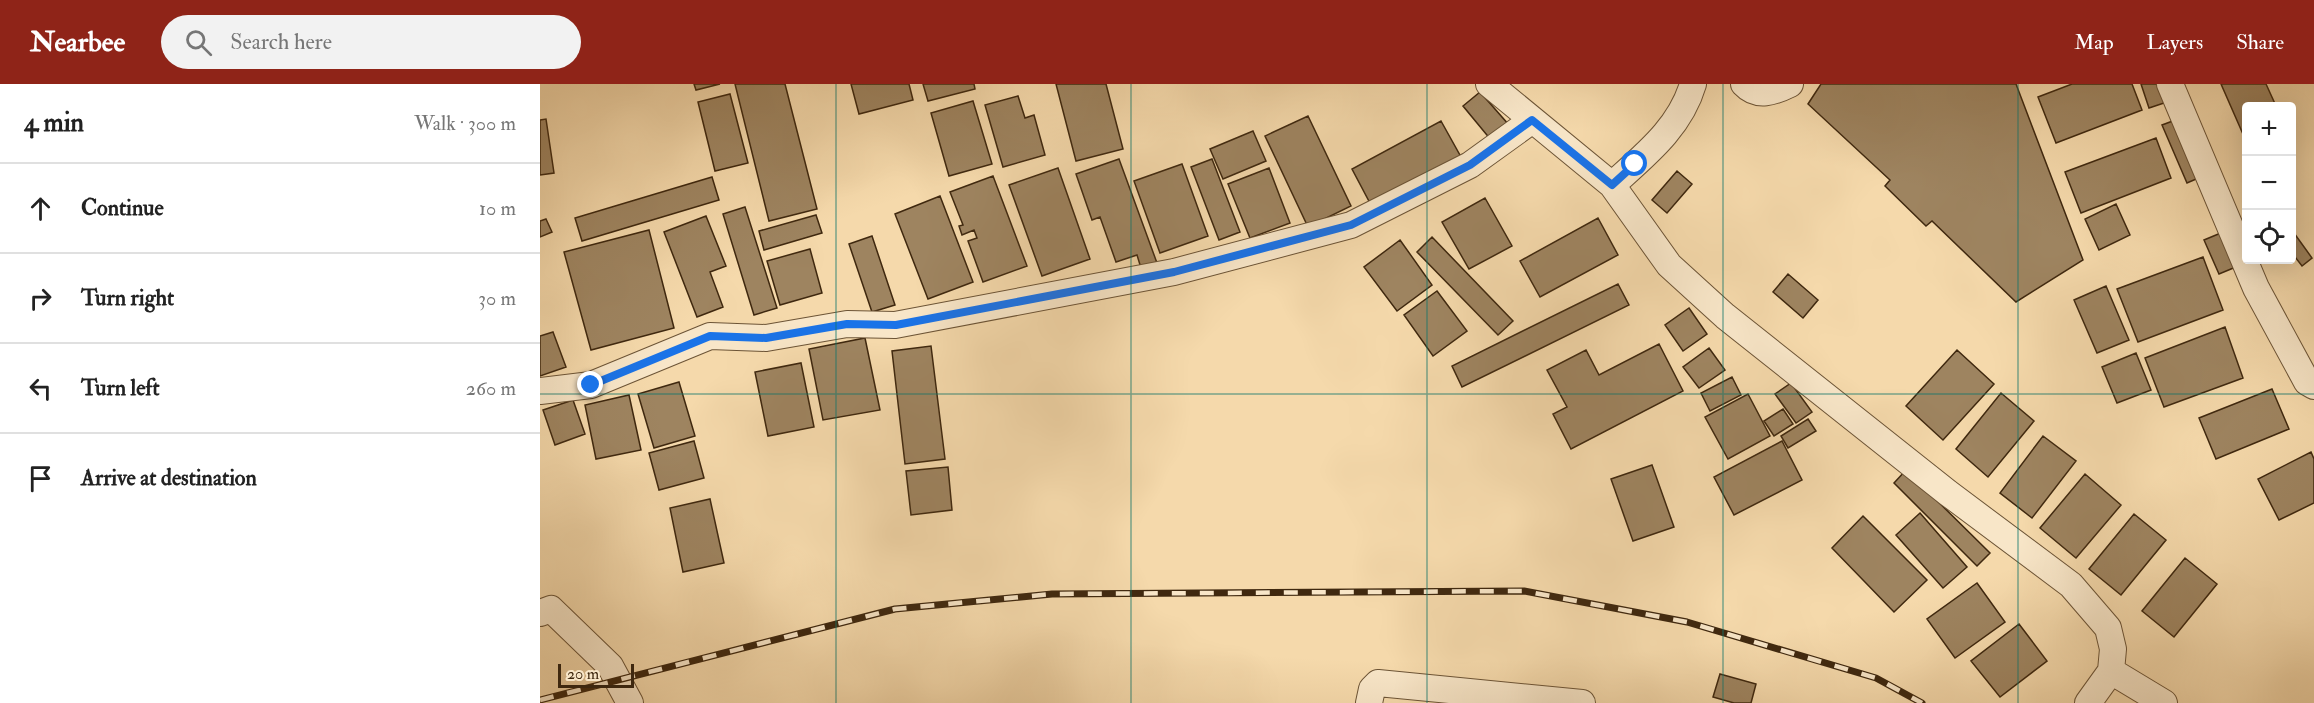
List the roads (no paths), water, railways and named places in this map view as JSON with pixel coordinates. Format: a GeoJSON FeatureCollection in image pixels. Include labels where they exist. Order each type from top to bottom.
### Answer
{"type":"FeatureCollection","features":[{"type":"Feature","properties":{"kind":"street"},"geometry":{"type":"LineString","coordinates":[[1489,84],[1612,185],[1669,265],[1725,316],[1948,493],[2071,585],[2108,628],[2113,649],[2110,671],[2088,703]]}},
{"type":"Feature","properties":{"kind":"street"},"geometry":{"type":"LineString","coordinates":[[1612,185],[1673,127],[1688,102],[1693,84]]}},
{"type":"Feature","properties":{"kind":"street"},"geometry":{"type":"LineString","coordinates":[[1744,84],[1749,90],[1760,93],[1774,91],[1790,84]]}},
{"type":"Feature","properties":{"kind":"street"},"geometry":{"type":"LineString","coordinates":[[2170,84],[2256,288],[2307,382],[2314,386]]}},
{"type":"Feature","properties":{"kind":"street"},"geometry":{"type":"LineString","coordinates":[[540,392],[591,385],[710,336],[766,338],[847,324],[896,325],[1174,272],[1351,225],[1470,165],[1532,120]]}},
{"type":"Feature","properties":{"kind":"street"},"geometry":{"type":"LineString","coordinates":[[540,613],[551,609],[610,666],[630,703]]}},
{"type":"Feature","properties":{"kind":"street"},"geometry":{"type":"LineString","coordinates":[[2110,671],[2164,703]]}},
{"type":"Feature","properties":{"kind":"street"},"geometry":{"type":"LineString","coordinates":[[1370,703],[1372,689],[1378,683],[1582,703]]}},
{"type":"Feature","properties":{"kind":"railway"},"geometry":{"type":"LineString","coordinates":[[540,700],[895,609],[1052,594],[1524,591],[1687,622],[1876,678],[1922,703]]}}]}
